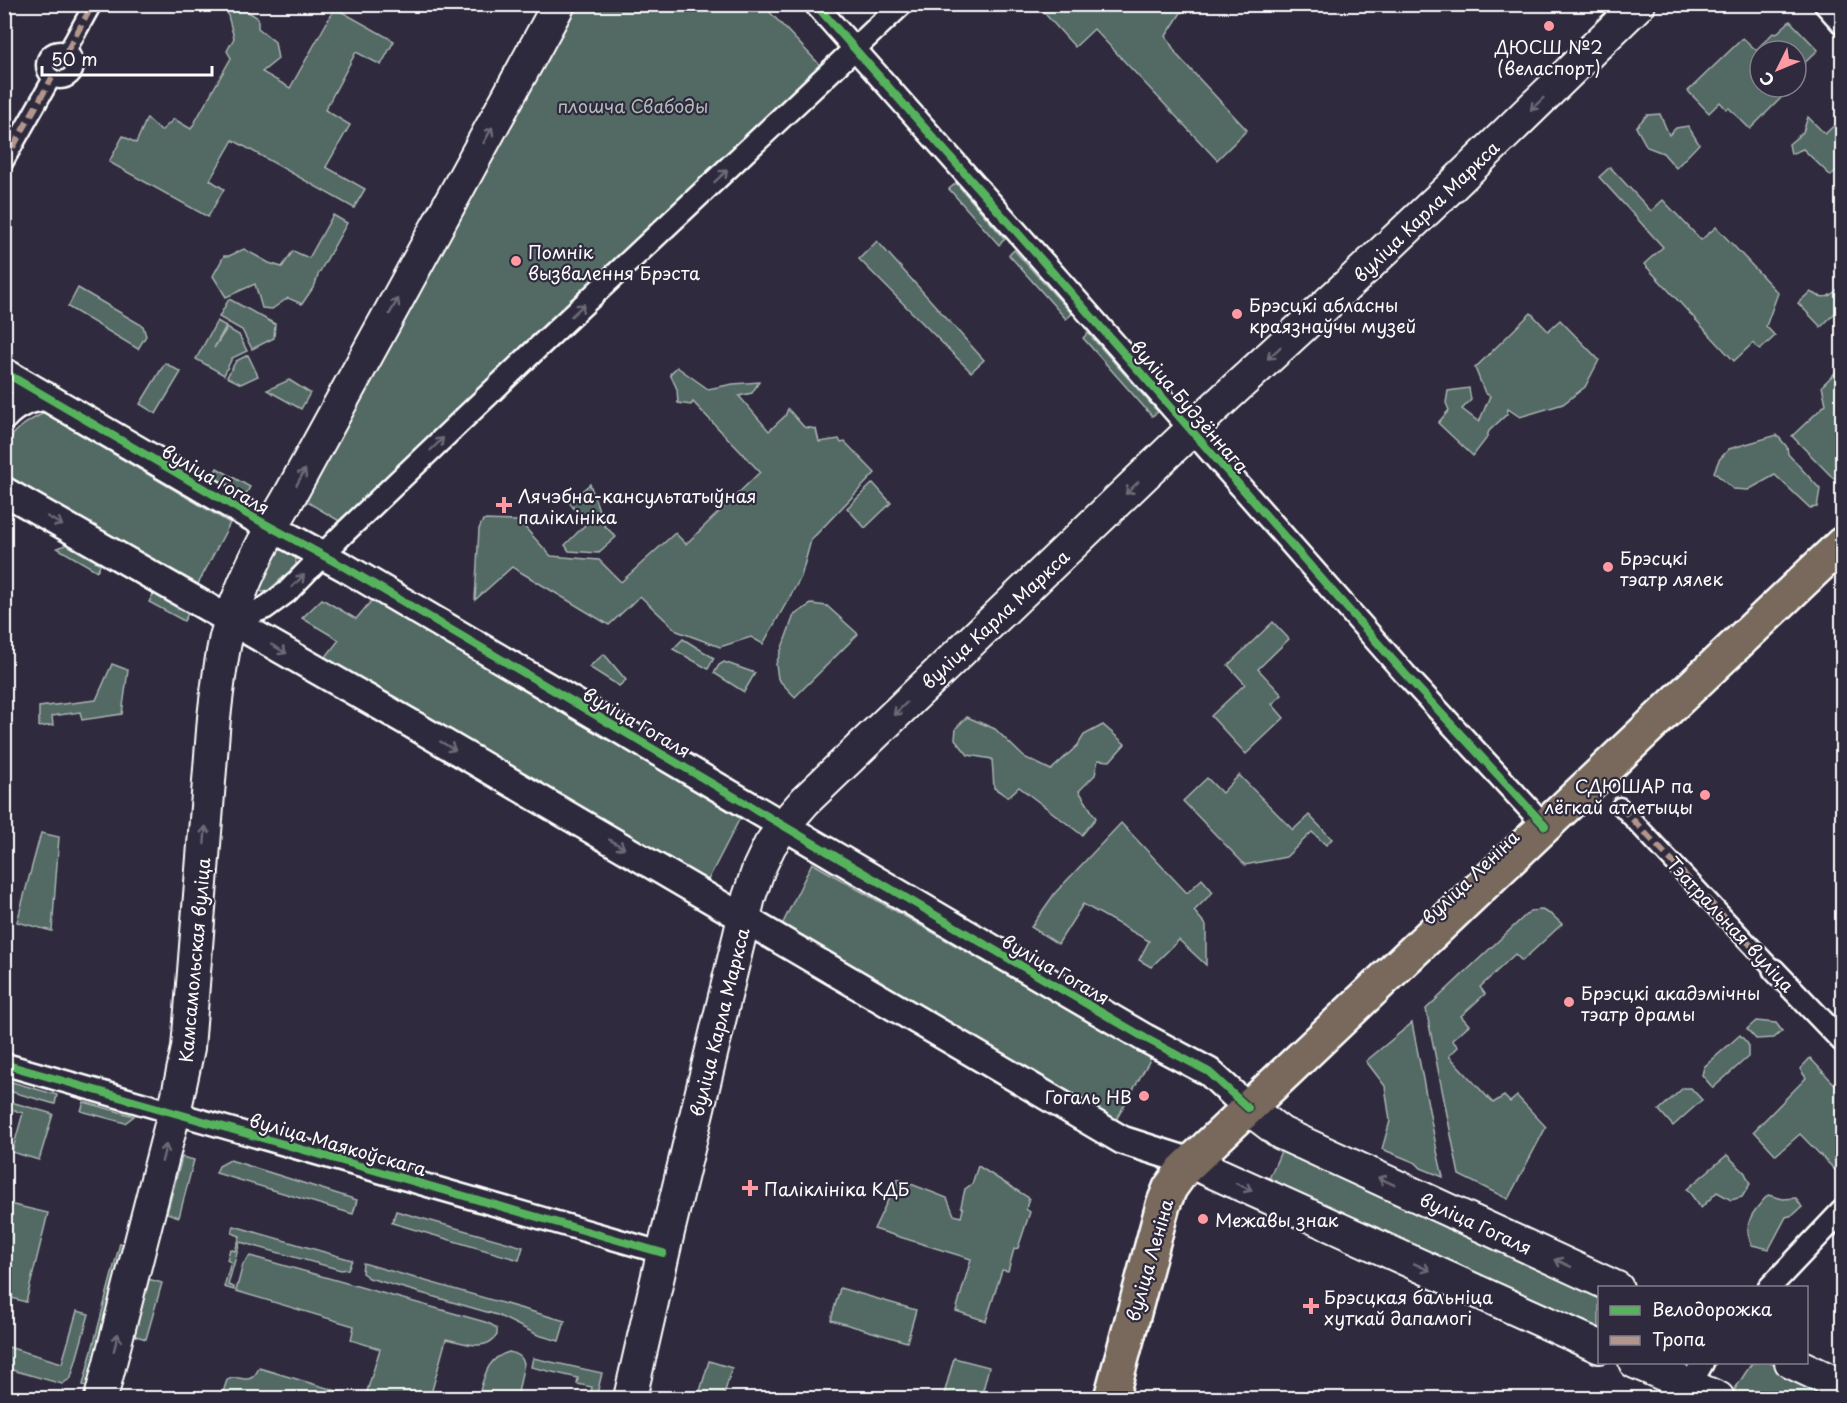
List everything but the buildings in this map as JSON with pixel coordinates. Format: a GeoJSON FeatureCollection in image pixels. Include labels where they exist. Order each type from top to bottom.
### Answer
{"type":"FeatureCollection","features":[{"type":"Feature","properties":{"kind":"main road"},"geometry":{"type":"LineString","coordinates":[[231,621],[245,580],[271,527],[559,4]]}},
{"type":"Feature","properties":{"kind":"main road","name":"вуліца Карла Маркса"},"geometry":{"type":"LineString","coordinates":[[630,1398],[744,919],[759,868],[770,845],[784,825],[895,714],[1191,430],[1372,263],[1639,4]]}},
{"type":"Feature","properties":{"kind":"main road","name":"вуліца Леніна"},"geometry":{"type":"LineString","coordinates":[[1111,1398],[1163,1205],[1170,1188],[1191,1162],[1842,544]]}},
{"type":"Feature","properties":{"kind":"main road","name":"Камсамольская вуліца"},"geometry":{"type":"LineString","coordinates":[[101,1398],[174,1113],[188,1048],[215,708],[220,668],[231,621]]}},
{"type":"Feature","properties":{"kind":"main road","name":"вуліца Гогаля"},"geometry":{"type":"LineString","coordinates":[[1248,1108],[1281,1132],[1615,1286]]}},
{"type":"Feature","properties":{"kind":"main road"},"geometry":{"type":"LineString","coordinates":[[1191,1162],[1598,1347]]}},
{"type":"Feature","properties":{"kind":"main road"},"geometry":{"type":"LineString","coordinates":[[1641,1364],[1691,1382],[1718,1398]]}},
{"type":"Feature","properties":{"kind":"main road"},"geometry":{"type":"LineString","coordinates":[[1795,1364],[1842,1386]]}},
{"type":"Feature","properties":{"kind":"street"},"geometry":{"type":"LineString","coordinates":[[4,164],[52,78],[45,66],[46,57],[53,51],[67,51],[93,4]]}},
{"type":"Feature","properties":{"kind":"street","name":"вуліца Будзённага"},"geometry":{"type":"LineString","coordinates":[[815,4],[1413,683],[1545,826]]}},
{"type":"Feature","properties":{"kind":"street"},"geometry":{"type":"LineString","coordinates":[[231,621],[265,609],[276,601],[530,355],[902,4]]}},
{"type":"Feature","properties":{"kind":"street"},"geometry":{"type":"LineString","coordinates":[[1825,4],[1842,23]]}},
{"type":"Feature","properties":{"kind":"street","name":"вуліца Гогаля"},"geometry":{"type":"LineString","coordinates":[[4,372],[323,555],[1126,1026],[1209,1072],[1248,1108]]}},
{"type":"Feature","properties":{"kind":"street"},"geometry":{"type":"LineString","coordinates":[[4,416],[26,399],[45,396]]}},
{"type":"Feature","properties":{"kind":"street"},"geometry":{"type":"LineString","coordinates":[[4,491],[410,723],[1122,1140],[1191,1162]]}},
{"type":"Feature","properties":{"kind":"street","name":"Тэатральная вуліца"},"geometry":{"type":"LineString","coordinates":[[1620,806],[1842,1041]]}},
{"type":"Feature","properties":{"kind":"street","name":"вуліца Маякоўскага"},"geometry":{"type":"LineString","coordinates":[[4,1064],[663,1253]]}},
{"type":"Feature","properties":{"kind":"street"},"geometry":{"type":"LineString","coordinates":[[1770,1286],[1842,1211]]}},
{"type":"Feature","properties":{"kind":"green space","name":"плошча Свабоды"},"geometry":{"type":"Polygon","coordinates":[[[573,5],[763,5],[820,65],[341,522],[304,500],[573,5]]]}},
{"type":"Feature","properties":{"kind":"green space"},"geometry":{"type":"Polygon","coordinates":[[[1037,5],[1186,5],[1166,36],[1177,55],[1247,130],[1217,160],[1094,29],[1075,47],[1037,5]]]}},
{"type":"Feature","properties":{"kind":"green space"},"geometry":{"type":"Polygon","coordinates":[[[239,6],[258,18],[258,28],[275,42],[278,59],[262,72],[290,88],[335,8],[394,41],[381,65],[356,52],[325,110],[350,125],[326,167],[365,189],[354,208],[233,140],[210,180],[224,189],[208,217],[109,162],[123,136],[136,143],[147,118],[161,131],[174,119],[191,129],[231,58],[227,51],[234,38],[227,12],[239,6]]]}},
{"type":"Feature","properties":{"kind":"green space"},"geometry":{"type":"Polygon","coordinates":[[[1790,21],[1807,39],[1767,39],[1773,33],[1776,34],[1790,21]]]}},
{"type":"Feature","properties":{"kind":"green space"},"geometry":{"type":"Polygon","coordinates":[[[1743,38],[1748,43],[1748,99],[1780,99],[1750,129],[1720,102],[1709,113],[1688,91],[1743,38]]]}},
{"type":"Feature","properties":{"kind":"green space"},"geometry":{"type":"Polygon","coordinates":[[[1808,40],[1818,50],[1808,60],[1808,40]]]}},
{"type":"Feature","properties":{"kind":"green space"},"geometry":{"type":"Polygon","coordinates":[[[1660,114],[1669,135],[1676,128],[1688,126],[1699,144],[1676,168],[1663,153],[1647,147],[1636,127],[1647,115],[1660,114]]]}},
{"type":"Feature","properties":{"kind":"green space"},"geometry":{"type":"Polygon","coordinates":[[[1808,117],[1825,134],[1842,118],[1842,164],[1831,176],[1803,149],[1791,154],[1789,144],[1803,132],[1808,117]]]}},
{"type":"Feature","properties":{"kind":"green space"},"geometry":{"type":"Polygon","coordinates":[[[1610,167],[1651,211],[1663,200],[1701,240],[1716,227],[1778,293],[1766,326],[1775,336],[1760,350],[1753,343],[1734,361],[1644,264],[1663,247],[1599,177],[1610,167]]]}},
{"type":"Feature","properties":{"kind":"green space"},"geometry":{"type":"Polygon","coordinates":[[[956,183],[1005,239],[999,245],[949,189],[956,183]]]}},
{"type":"Feature","properties":{"kind":"green space"},"geometry":{"type":"Polygon","coordinates":[[[333,215],[347,223],[318,275],[315,285],[302,304],[288,298],[272,309],[262,308],[255,284],[226,297],[213,276],[224,256],[244,249],[269,263],[282,267],[293,251],[309,258],[333,215]]]}},
{"type":"Feature","properties":{"kind":"green space"},"geometry":{"type":"Polygon","coordinates":[[[877,241],[984,360],[971,372],[859,259],[877,241]]]}},
{"type":"Feature","properties":{"kind":"green space"},"geometry":{"type":"Polygon","coordinates":[[[1014,250],[1072,314],[1066,319],[1009,255],[1014,250]]]}},
{"type":"Feature","properties":{"kind":"green space"},"geometry":{"type":"Polygon","coordinates":[[[1842,285],[1842,292],[1837,298],[1842,306],[1821,327],[1798,303],[1810,292],[1824,297],[1842,285]]]}},
{"type":"Feature","properties":{"kind":"green space"},"geometry":{"type":"Polygon","coordinates":[[[78,288],[143,326],[146,336],[138,349],[68,307],[78,288]]]}},
{"type":"Feature","properties":{"kind":"green space"},"geometry":{"type":"Polygon","coordinates":[[[229,299],[275,324],[274,338],[252,349],[242,330],[219,317],[229,299]]]}},
{"type":"Feature","properties":{"kind":"green space"},"geometry":{"type":"Polygon","coordinates":[[[1531,313],[1548,331],[1560,320],[1599,360],[1585,387],[1563,404],[1520,417],[1508,409],[1507,414],[1489,431],[1473,456],[1438,423],[1449,410],[1446,403],[1448,391],[1469,388],[1471,400],[1462,409],[1479,422],[1490,396],[1485,393],[1475,368],[1531,313]]]}},
{"type":"Feature","properties":{"kind":"green space"},"geometry":{"type":"Polygon","coordinates":[[[217,321],[226,326],[214,348],[227,328],[239,335],[247,351],[232,358],[224,375],[196,359],[217,321]]]}},
{"type":"Feature","properties":{"kind":"green space"},"geometry":{"type":"Polygon","coordinates":[[[1088,333],[1158,412],[1152,416],[1083,338],[1088,333]]]}},
{"type":"Feature","properties":{"kind":"green space"},"geometry":{"type":"Polygon","coordinates":[[[248,355],[258,376],[241,384],[227,377],[236,361],[248,355]]]}},
{"type":"Feature","properties":{"kind":"green space"},"geometry":{"type":"Polygon","coordinates":[[[165,363],[181,372],[156,414],[140,404],[165,363]]]}},
{"type":"Feature","properties":{"kind":"green space"},"geometry":{"type":"Polygon","coordinates":[[[1842,366],[1842,471],[1834,479],[1792,436],[1826,404],[1822,386],[1842,366]]]}},
{"type":"Feature","properties":{"kind":"green space"},"geometry":{"type":"Polygon","coordinates":[[[677,367],[708,389],[759,382],[752,393],[739,396],[769,431],[785,416],[788,409],[804,427],[816,429],[819,442],[839,439],[841,443],[845,442],[875,473],[811,540],[801,577],[763,644],[751,637],[720,647],[677,631],[640,596],[609,625],[512,567],[475,600],[479,529],[483,520],[519,521],[551,556],[599,560],[621,582],[675,533],[686,544],[760,472],[693,402],[691,405],[678,403],[677,389],[670,374],[677,367]]]}},
{"type":"Feature","properties":{"kind":"green space"},"geometry":{"type":"Polygon","coordinates":[[[289,380],[310,393],[301,409],[267,390],[289,380]]]}},
{"type":"Feature","properties":{"kind":"green space"},"geometry":{"type":"Polygon","coordinates":[[[44,413],[230,523],[198,584],[12,481],[6,456],[8,442],[21,427],[44,413]]]}},
{"type":"Feature","properties":{"kind":"green space"},"geometry":{"type":"Polygon","coordinates":[[[1777,435],[1787,447],[1788,454],[1820,489],[1817,507],[1810,508],[1775,475],[1748,490],[1733,489],[1714,472],[1719,460],[1729,449],[1777,435]]]}},
{"type":"Feature","properties":{"kind":"green space"},"geometry":{"type":"Polygon","coordinates":[[[217,468],[250,487],[243,499],[210,480],[217,468]]]}},
{"type":"Feature","properties":{"kind":"green space"},"geometry":{"type":"Polygon","coordinates":[[[873,483],[891,503],[865,528],[847,508],[873,483]]]}},
{"type":"Feature","properties":{"kind":"green space"},"geometry":{"type":"Polygon","coordinates":[[[590,484],[604,525],[616,537],[598,553],[569,551],[565,545],[586,524],[569,502],[590,484]]]}},
{"type":"Feature","properties":{"kind":"green space"},"geometry":{"type":"Polygon","coordinates":[[[71,543],[102,561],[97,571],[57,548],[71,543]]]}},
{"type":"Feature","properties":{"kind":"green space"},"geometry":{"type":"Polygon","coordinates":[[[280,549],[296,558],[296,565],[268,591],[262,592],[258,589],[274,551],[280,549]]]}},
{"type":"Feature","properties":{"kind":"green space"},"geometry":{"type":"Polygon","coordinates":[[[155,591],[190,610],[184,621],[149,602],[155,591]]]}},
{"type":"Feature","properties":{"kind":"green space"},"geometry":{"type":"Polygon","coordinates":[[[322,599],[356,619],[372,600],[740,818],[708,880],[325,658],[339,640],[302,618],[322,599]]]}},
{"type":"Feature","properties":{"kind":"green space"},"geometry":{"type":"Polygon","coordinates":[[[811,604],[827,606],[858,634],[795,697],[778,679],[776,664],[794,615],[811,604]]]}},
{"type":"Feature","properties":{"kind":"green space"},"geometry":{"type":"Polygon","coordinates":[[[1273,622],[1289,639],[1258,669],[1282,695],[1272,704],[1284,718],[1246,754],[1211,716],[1245,684],[1228,665],[1273,622]]]}},
{"type":"Feature","properties":{"kind":"green space"},"geometry":{"type":"Polygon","coordinates":[[[683,639],[714,658],[708,669],[673,649],[683,639]]]}},
{"type":"Feature","properties":{"kind":"green space"},"geometry":{"type":"Polygon","coordinates":[[[604,654],[626,680],[619,686],[589,667],[604,654]]]}},
{"type":"Feature","properties":{"kind":"green space"},"geometry":{"type":"Polygon","coordinates":[[[724,662],[755,673],[744,692],[714,673],[724,662]]]}},
{"type":"Feature","properties":{"kind":"green space"},"geometry":{"type":"Polygon","coordinates":[[[112,664],[128,670],[122,714],[82,720],[80,712],[52,716],[53,725],[39,727],[39,707],[96,700],[112,664]]]}},
{"type":"Feature","properties":{"kind":"green space"},"geometry":{"type":"Polygon","coordinates":[[[967,717],[995,729],[1024,757],[1051,770],[1078,745],[1084,735],[1103,725],[1125,744],[1110,761],[1098,760],[1095,775],[1079,791],[1096,818],[1082,835],[1019,787],[1008,797],[994,788],[992,759],[968,755],[955,739],[956,728],[967,717]]]}},
{"type":"Feature","properties":{"kind":"green space"},"geometry":{"type":"Polygon","coordinates":[[[1239,775],[1293,830],[1309,815],[1332,839],[1326,845],[1312,832],[1286,857],[1245,865],[1183,801],[1207,778],[1222,793],[1239,775]]]}},
{"type":"Feature","properties":{"kind":"green space"},"geometry":{"type":"Polygon","coordinates":[[[1121,823],[1187,893],[1202,879],[1213,892],[1194,911],[1206,925],[1206,965],[1179,940],[1151,967],[1139,960],[1149,941],[1083,904],[1058,944],[1031,927],[1055,893],[1121,823]]]}},
{"type":"Feature","properties":{"kind":"green space"},"geometry":{"type":"Polygon","coordinates":[[[41,833],[59,837],[52,931],[17,922],[41,833]]]}},
{"type":"Feature","properties":{"kind":"green space"},"geometry":{"type":"Polygon","coordinates":[[[812,863],[1151,1058],[1116,1120],[781,927],[812,863]]]}},
{"type":"Feature","properties":{"kind":"green space"},"geometry":{"type":"Polygon","coordinates":[[[1542,910],[1562,924],[1522,961],[1515,954],[1480,987],[1485,994],[1461,1016],[1469,1025],[1452,1040],[1458,1047],[1449,1056],[1493,1103],[1504,1096],[1510,1102],[1517,1096],[1546,1127],[1508,1199],[1459,1175],[1426,1009],[1530,911],[1542,910]]]}},
{"type":"Feature","properties":{"kind":"green space"},"geometry":{"type":"Polygon","coordinates":[[[1756,1021],[1776,1023],[1782,1031],[1774,1038],[1756,1039],[1747,1029],[1756,1021]]]}},
{"type":"Feature","properties":{"kind":"green space"},"geometry":{"type":"Polygon","coordinates":[[[1412,1023],[1443,1177],[1382,1149],[1390,1121],[1385,1086],[1366,1061],[1412,1023]]]}},
{"type":"Feature","properties":{"kind":"green space"},"geometry":{"type":"Polygon","coordinates":[[[1740,1035],[1748,1044],[1748,1057],[1713,1088],[1702,1075],[1704,1067],[1740,1035]]]}},
{"type":"Feature","properties":{"kind":"green space"},"geometry":{"type":"Polygon","coordinates":[[[1810,1058],[1842,1092],[1842,1165],[1836,1171],[1800,1134],[1776,1155],[1754,1131],[1806,1078],[1800,1069],[1810,1058]]]}},
{"type":"Feature","properties":{"kind":"green space"},"geometry":{"type":"Polygon","coordinates":[[[5,1080],[57,1095],[55,1104],[5,1090],[5,1080]]]}},
{"type":"Feature","properties":{"kind":"green space"},"geometry":{"type":"Polygon","coordinates":[[[1683,1088],[1691,1088],[1702,1100],[1673,1126],[1659,1110],[1683,1088]]]}},
{"type":"Feature","properties":{"kind":"green space"},"geometry":{"type":"Polygon","coordinates":[[[4,1100],[53,1114],[39,1160],[12,1152],[23,1113],[5,1108],[4,1100]]]}},
{"type":"Feature","properties":{"kind":"green space"},"geometry":{"type":"Polygon","coordinates":[[[84,1102],[134,1116],[125,1123],[81,1111],[84,1102]]]}},
{"type":"Feature","properties":{"kind":"green space"},"geometry":{"type":"Polygon","coordinates":[[[1283,1147],[1598,1288],[1598,1331],[1267,1183],[1283,1147]]]}},
{"type":"Feature","properties":{"kind":"green space"},"geometry":{"type":"Polygon","coordinates":[[[1727,1155],[1745,1173],[1750,1184],[1742,1197],[1731,1200],[1717,1192],[1701,1208],[1687,1189],[1727,1155]]]}},
{"type":"Feature","properties":{"kind":"green space"},"geometry":{"type":"Polygon","coordinates":[[[182,1157],[194,1160],[179,1217],[167,1213],[182,1157]]]}},
{"type":"Feature","properties":{"kind":"green space"},"geometry":{"type":"Polygon","coordinates":[[[230,1160],[357,1200],[353,1214],[216,1173],[219,1166],[230,1160]]]}},
{"type":"Feature","properties":{"kind":"green space"},"geometry":{"type":"Polygon","coordinates":[[[978,1166],[1029,1198],[1026,1209],[1030,1212],[1018,1248],[1014,1249],[1008,1271],[1002,1270],[986,1321],[956,1311],[971,1259],[874,1229],[898,1179],[947,1198],[954,1215],[961,1217],[965,1189],[972,1184],[978,1166]]]}},
{"type":"Feature","properties":{"kind":"green space"},"geometry":{"type":"Polygon","coordinates":[[[1768,1195],[1783,1199],[1796,1198],[1802,1207],[1793,1215],[1786,1217],[1769,1249],[1752,1245],[1748,1230],[1754,1212],[1768,1195]]]}},
{"type":"Feature","properties":{"kind":"green space"},"geometry":{"type":"Polygon","coordinates":[[[5,1203],[48,1213],[26,1302],[5,1296],[5,1203]]]}},
{"type":"Feature","properties":{"kind":"green space"},"geometry":{"type":"Polygon","coordinates":[[[396,1211],[523,1247],[519,1260],[392,1223],[396,1211]]]}},
{"type":"Feature","properties":{"kind":"green space"},"geometry":{"type":"Polygon","coordinates":[[[234,1226],[352,1260],[348,1269],[341,1270],[240,1242],[228,1285],[234,1287],[234,1290],[224,1287],[231,1262],[227,1260],[230,1249],[235,1251],[240,1236],[232,1233],[234,1226]]]}},
{"type":"Feature","properties":{"kind":"green space"},"geometry":{"type":"Polygon","coordinates":[[[120,1243],[131,1246],[94,1388],[83,1385],[120,1243]]]}},
{"type":"Feature","properties":{"kind":"green space"},"geometry":{"type":"Polygon","coordinates":[[[250,1256],[485,1322],[497,1329],[497,1335],[486,1344],[480,1345],[446,1339],[431,1394],[446,1398],[365,1398],[380,1349],[351,1340],[354,1326],[236,1291],[243,1264],[250,1256]]]}},
{"type":"Feature","properties":{"kind":"green space"},"geometry":{"type":"Polygon","coordinates":[[[363,1263],[565,1321],[559,1341],[538,1335],[497,1315],[369,1278],[362,1273],[363,1263]]]}},
{"type":"Feature","properties":{"kind":"green space"},"geometry":{"type":"Polygon","coordinates":[[[148,1279],[162,1283],[146,1339],[133,1335],[148,1279]]]}},
{"type":"Feature","properties":{"kind":"green space"},"geometry":{"type":"Polygon","coordinates":[[[840,1288],[916,1310],[907,1342],[831,1320],[840,1288]]]}},
{"type":"Feature","properties":{"kind":"green space"},"geometry":{"type":"Polygon","coordinates":[[[77,1311],[89,1314],[71,1378],[62,1384],[5,1368],[5,1346],[62,1363],[77,1311]]]}},
{"type":"Feature","properties":{"kind":"green space"},"geometry":{"type":"Polygon","coordinates":[[[509,1352],[518,1355],[524,1363],[517,1398],[478,1398],[484,1376],[491,1364],[501,1355],[509,1352]]]}},
{"type":"Feature","properties":{"kind":"green space"},"geometry":{"type":"Polygon","coordinates":[[[533,1358],[602,1373],[596,1398],[590,1398],[592,1387],[577,1384],[578,1378],[531,1367],[533,1358]]]}},
{"type":"Feature","properties":{"kind":"green space"},"geometry":{"type":"Polygon","coordinates":[[[954,1358],[989,1367],[981,1398],[943,1398],[954,1358]]]}},
{"type":"Feature","properties":{"kind":"green space"},"geometry":{"type":"Polygon","coordinates":[[[709,1361],[732,1368],[723,1398],[698,1398],[709,1361]]]}},
{"type":"Feature","properties":{"kind":"green space"},"geometry":{"type":"Polygon","coordinates":[[[1751,1364],[1772,1364],[1842,1398],[1739,1398],[1731,1395],[1751,1364]]]}},
{"type":"Feature","properties":{"kind":"green space"},"geometry":{"type":"Polygon","coordinates":[[[259,1368],[361,1398],[221,1398],[227,1380],[252,1378],[259,1368]]]}},
{"type":"Feature","properties":{"kind":"marked path"},"geometry":{"type":"LineString","coordinates":[[67,51],[93,4]]}},
{"type":"Feature","properties":{"kind":"marked path"},"geometry":{"type":"LineString","coordinates":[[4,163],[52,78]]}},
{"type":"Feature","properties":{"kind":"marked path"},"geometry":{"type":"LineString","coordinates":[[1620,806],[1774,970]]}},
{"type":"Feature","properties":{"kind":"cycle path"},"geometry":{"type":"LineString","coordinates":[[815,4],[1405,674],[1545,826]]}},
{"type":"Feature","properties":{"kind":"cycle path"},"geometry":{"type":"LineString","coordinates":[[4,372],[247,514],[346,568],[1145,1038],[1209,1072],[1248,1108]]}},
{"type":"Feature","properties":{"kind":"cycle path"},"geometry":{"type":"LineString","coordinates":[[4,1064],[663,1253]]}},
{"type":"Feature","properties":{"kind":"place","name":"ДЮСШ №2 (веласпорт)"},"geometry":{"type":"Point","coordinates":[1549,26]}},
{"type":"Feature","properties":{"kind":"place","name":"Помнік вызвалення Брэста"},"geometry":{"type":"Point","coordinates":[516,261]}},
{"type":"Feature","properties":{"kind":"place","name":"Брэсцкі абласны краязнаўчы музей"},"geometry":{"type":"Point","coordinates":[1237,314]}},
{"type":"Feature","properties":{"kind":"place","name":"Лячэбна-кансультатыўная паліклініка"},"geometry":{"type":"Point","coordinates":[504,505]}},
{"type":"Feature","properties":{"kind":"place","name":"Брэсцкі тэатр лялек"},"geometry":{"type":"Point","coordinates":[1608,567]}},
{"type":"Feature","properties":{"kind":"place","name":"СДЮШАР па лёгкай атлетыцы"},"geometry":{"type":"Point","coordinates":[1705,795]}},
{"type":"Feature","properties":{"kind":"place","name":"Брэсцкі акадэмічны тэатр драмы"},"geometry":{"type":"Point","coordinates":[1569,1002]}},
{"type":"Feature","properties":{"kind":"place","name":"Гогаль НВ"},"geometry":{"type":"Point","coordinates":[1144,1096]}},
{"type":"Feature","properties":{"kind":"place","name":"Паліклініка КДБ"},"geometry":{"type":"Point","coordinates":[750,1188]}},
{"type":"Feature","properties":{"kind":"place","name":"Межавы знак"},"geometry":{"type":"Point","coordinates":[1203,1219]}},
{"type":"Feature","properties":{"kind":"place","name":"Брэсцкая бальніца хуткай дапамогі"},"geometry":{"type":"Point","coordinates":[1311,1306]}}]}
